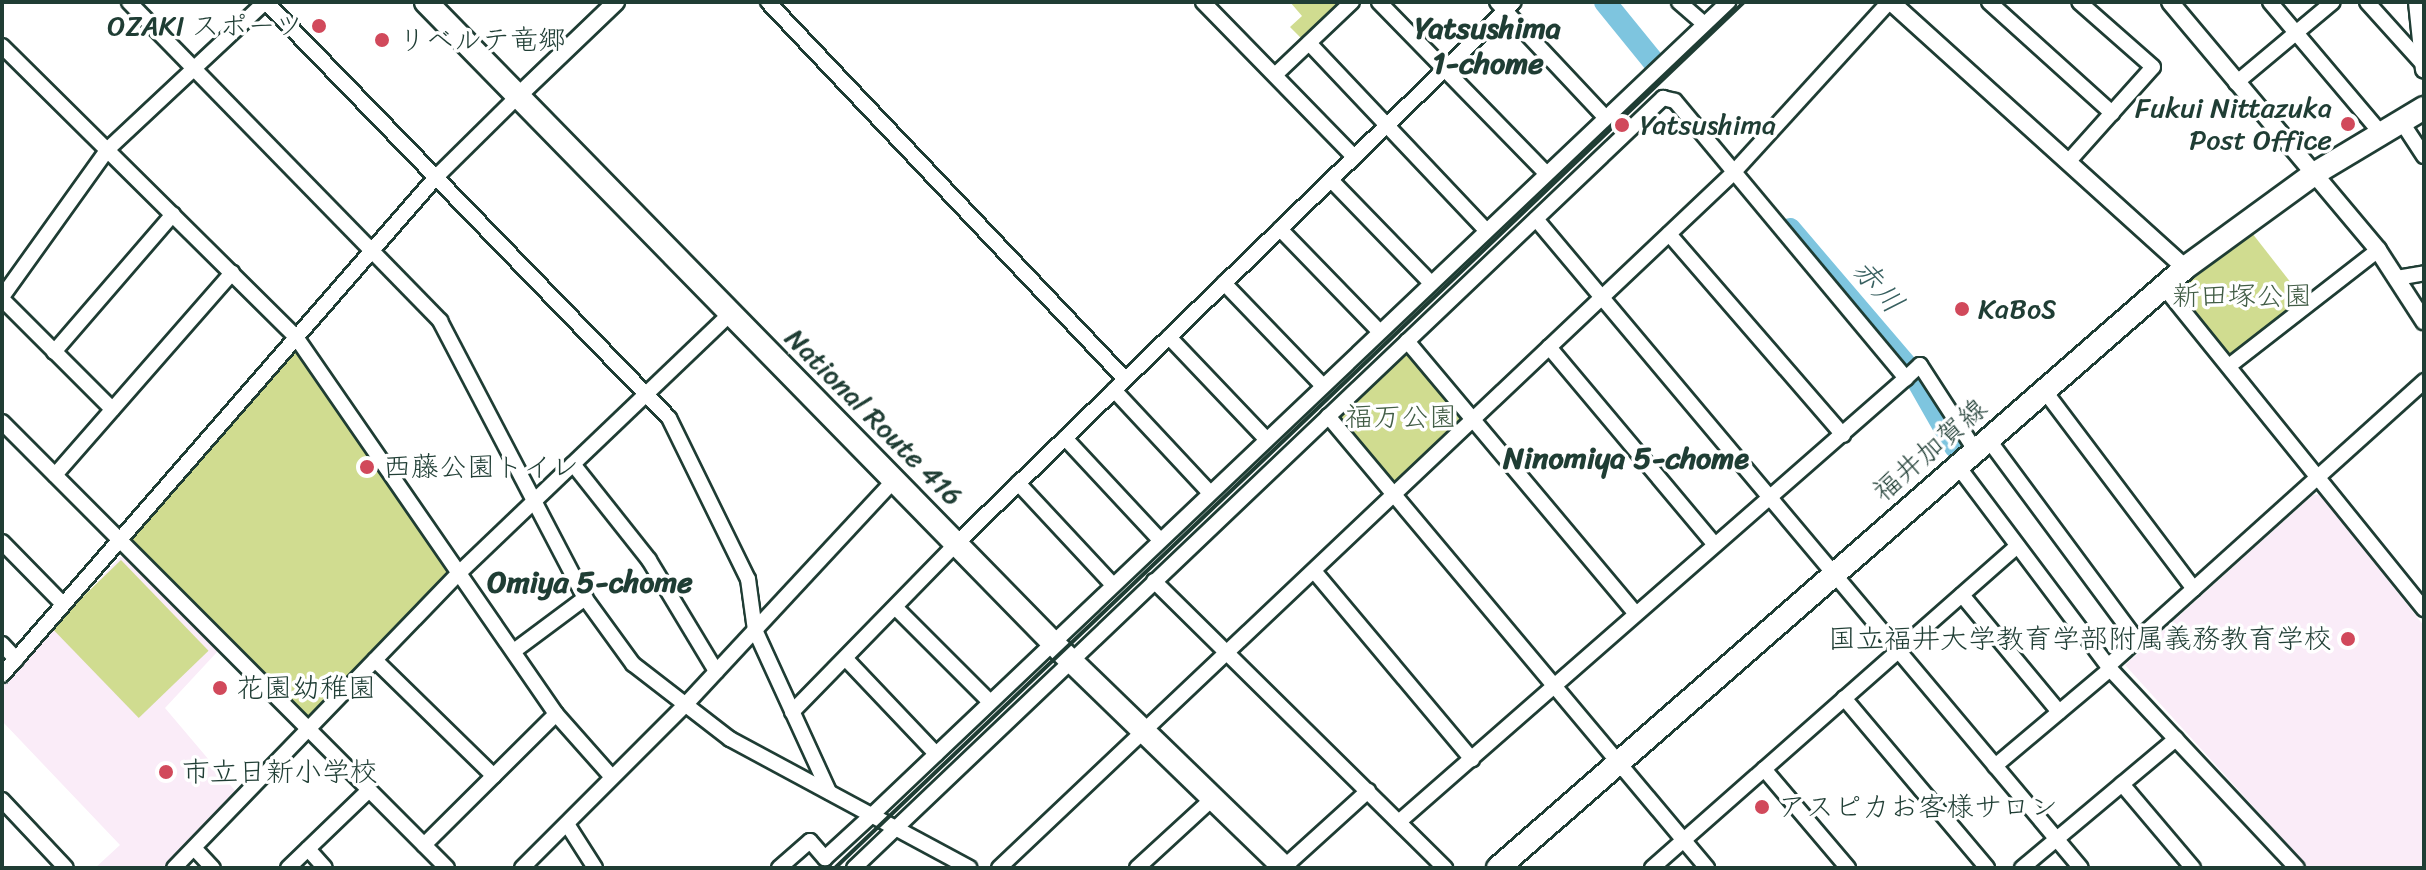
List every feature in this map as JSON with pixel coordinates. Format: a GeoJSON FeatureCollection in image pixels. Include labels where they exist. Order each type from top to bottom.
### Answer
{"type":"FeatureCollection","features":[{"type":"Feature","properties":{"kind":"main road","name":"National Route 416"},"geometry":{"type":"LineString","coordinates":[[426,2],[1053,643],[1284,868]]}},
{"type":"Feature","properties":{"kind":"main road","name":"福井加賀線"},"geometry":{"type":"LineString","coordinates":[[1498,868],[2185,268],[2314,174],[2424,108]]}},
{"type":"Feature","properties":{"kind":"street"},"geometry":{"type":"LineString","coordinates":[[129,2],[440,321],[585,598],[633,664],[730,739],[970,868]]}},
{"type":"Feature","properties":{"kind":"street"},"geometry":{"type":"LineString","coordinates":[[112,409],[2,298],[108,149],[266,2],[669,418],[748,579],[755,630],[829,793]]}},
{"type":"Feature","properties":{"kind":"street"},"geometry":{"type":"LineString","coordinates":[[2,675],[437,176],[616,2]]}},
{"type":"Feature","properties":{"kind":"street"},"geometry":{"type":"LineString","coordinates":[[768,2],[1125,379]]}},
{"type":"Feature","properties":{"kind":"street"},"geometry":{"type":"LineString","coordinates":[[1203,2],[1354,157]]}},
{"type":"Feature","properties":{"kind":"street"},"geometry":{"type":"LineString","coordinates":[[1275,75],[1352,2]]}},
{"type":"Feature","properties":{"kind":"street"},"geometry":{"type":"LineString","coordinates":[[1379,2],[1545,172]]}},
{"type":"Feature","properties":{"kind":"street"},"geometry":{"type":"LineString","coordinates":[[1679,2],[1704,24]]}},
{"type":"Feature","properties":{"kind":"street"},"geometry":{"type":"LineString","coordinates":[[779,868],[810,841],[825,858],[1604,116],[1728,2]]}},
{"type":"Feature","properties":{"kind":"street"},"geometry":{"type":"LineString","coordinates":[[999,868],[1732,174],[1890,2],[2185,268]]}},
{"type":"Feature","properties":{"kind":"street"},"geometry":{"type":"LineString","coordinates":[[1989,2],[2112,113]]}},
{"type":"Feature","properties":{"kind":"street"},"geometry":{"type":"LineString","coordinates":[[2068,162],[2153,67],[2079,2]]}},
{"type":"Feature","properties":{"kind":"street"},"geometry":{"type":"LineString","coordinates":[[2170,2],[2378,250],[2424,321]]}},
{"type":"Feature","properties":{"kind":"street"},"geometry":{"type":"LineString","coordinates":[[2270,2],[2380,132]]}},
{"type":"Feature","properties":{"kind":"street"},"geometry":{"type":"LineString","coordinates":[[2236,83],[2333,2]]}},
{"type":"Feature","properties":{"kind":"street"},"geometry":{"type":"LineString","coordinates":[[2367,2],[2423,67]]}},
{"type":"Feature","properties":{"kind":"street"},"geometry":{"type":"LineString","coordinates":[[2417,2],[2423,67]]}},
{"type":"Feature","properties":{"kind":"street"},"geometry":{"type":"LineString","coordinates":[[792,712],[957,543],[1444,70],[1505,5],[1604,116]]}},
{"type":"Feature","properties":{"kind":"street"},"geometry":{"type":"LineString","coordinates":[[1309,43],[1485,229]]}},
{"type":"Feature","properties":{"kind":"street"},"geometry":{"type":"LineString","coordinates":[[2,46],[296,337],[461,571],[556,714],[611,776]]}},
{"type":"Feature","properties":{"kind":"street"},"geometry":{"type":"LineString","coordinates":[[854,868],[1663,98],[1675,101],[1732,174],[1906,378]]}},
{"type":"Feature","properties":{"kind":"street"},"geometry":{"type":"LineString","coordinates":[[2401,121],[2424,156]]}},
{"type":"Feature","properties":{"kind":"street"},"geometry":{"type":"LineString","coordinates":[[1331,180],[1430,282]]}},
{"type":"Feature","properties":{"kind":"street"},"geometry":{"type":"LineString","coordinates":[[54,352],[173,214]]}},
{"type":"Feature","properties":{"kind":"street"},"geometry":{"type":"LineString","coordinates":[[1536,219],[2081,868]]}},
{"type":"Feature","properties":{"kind":"street"},"geometry":{"type":"LineString","coordinates":[[1280,229],[1379,331]]}},
{"type":"Feature","properties":{"kind":"street"},"geometry":{"type":"LineString","coordinates":[[1669,234],[1843,435]]}},
{"type":"Feature","properties":{"kind":"street"},"geometry":{"type":"LineString","coordinates":[[2229,366],[2378,250]]}},
{"type":"Feature","properties":{"kind":"street"},"geometry":{"type":"LineString","coordinates":[[55,475],[232,273]]}},
{"type":"Feature","properties":{"kind":"street"},"geometry":{"type":"LineString","coordinates":[[2397,278],[2424,273]]}},
{"type":"Feature","properties":{"kind":"street"},"geometry":{"type":"LineString","coordinates":[[1224,283],[1322,385]]}},
{"type":"Feature","properties":{"kind":"street"},"geometry":{"type":"LineString","coordinates":[[2164,287],[2424,609]]}},
{"type":"Feature","properties":{"kind":"street"},"geometry":{"type":"LineString","coordinates":[[174,868],[461,571],[730,314]]}},
{"type":"Feature","properties":{"kind":"street"},"geometry":{"type":"LineString","coordinates":[[1169,337],[1266,439]]}},
{"type":"Feature","properties":{"kind":"street"},"geometry":{"type":"LineString","coordinates":[[1407,341],[1636,614]]}},
{"type":"Feature","properties":{"kind":"street"},"geometry":{"type":"LineString","coordinates":[[1549,347],[1715,545]]}},
{"type":"Feature","properties":{"kind":"street"},"geometry":{"type":"LineString","coordinates":[[1400,821],[1920,365],[2137,640]]}},
{"type":"Feature","properties":{"kind":"street"},"geometry":{"type":"LineString","coordinates":[[1995,766],[2059,712],[2424,381]]}},
{"type":"Feature","properties":{"kind":"street"},"geometry":{"type":"LineString","coordinates":[[1114,390],[1210,493]]}},
{"type":"Feature","properties":{"kind":"street"},"geometry":{"type":"LineString","coordinates":[[2044,390],[2194,589]]}},
{"type":"Feature","properties":{"kind":"street"},"geometry":{"type":"LineString","coordinates":[[1328,416],[1707,868]]}},
{"type":"Feature","properties":{"kind":"street"},"geometry":{"type":"LineString","coordinates":[[2,422],[447,868]]}},
{"type":"Feature","properties":{"kind":"street"},"geometry":{"type":"LineString","coordinates":[[1065,438],[1160,540]]}},
{"type":"Feature","properties":{"kind":"street"},"geometry":{"type":"LineString","coordinates":[[573,464],[649,560],[716,671]]}},
{"type":"Feature","properties":{"kind":"street"},"geometry":{"type":"LineString","coordinates":[[1957,465],[2109,667],[2297,868]]}},
{"type":"Feature","properties":{"kind":"street"},"geometry":{"type":"LineString","coordinates":[[522,868],[687,703],[894,480]]}},
{"type":"Feature","properties":{"kind":"street"},"geometry":{"type":"LineString","coordinates":[[1018,483],[1113,585]]}},
{"type":"Feature","properties":{"kind":"street"},"geometry":{"type":"LineString","coordinates":[[2,542],[63,604]]}},
{"type":"Feature","properties":{"kind":"street"},"geometry":{"type":"LineString","coordinates":[[1652,868],[2017,546]]}},
{"type":"Feature","properties":{"kind":"street"},"geometry":{"type":"LineString","coordinates":[[1314,571],[1472,759]]}},
{"type":"Feature","properties":{"kind":"street"},"geometry":{"type":"LineString","coordinates":[[1154,581],[1445,868]]}},
{"type":"Feature","properties":{"kind":"street"},"geometry":{"type":"LineString","coordinates":[[1962,595],[2059,712]]}},
{"type":"Feature","properties":{"kind":"street"},"geometry":{"type":"LineString","coordinates":[[514,651],[585,598]]}},
{"type":"Feature","properties":{"kind":"street"},"geometry":{"type":"LineString","coordinates":[[896,608],[990,702]]}},
{"type":"Feature","properties":{"kind":"street"},"geometry":{"type":"LineString","coordinates":[[2,644],[16,659]]}},
{"type":"Feature","properties":{"kind":"street"},"geometry":{"type":"LineString","coordinates":[[846,659],[936,754]]}},
{"type":"Feature","properties":{"kind":"street"},"geometry":{"type":"LineString","coordinates":[[375,660],[494,776]]}},
{"type":"Feature","properties":{"kind":"street"},"geometry":{"type":"LineString","coordinates":[[1844,698],[1987,868]]}},
{"type":"Feature","properties":{"kind":"street"},"geometry":{"type":"LineString","coordinates":[[424,845],[556,714]]}},
{"type":"Feature","properties":{"kind":"street"},"geometry":{"type":"LineString","coordinates":[[2022,868],[2176,739]]}},
{"type":"Feature","properties":{"kind":"street"},"geometry":{"type":"LineString","coordinates":[[1764,769],[1848,868]]}},
{"type":"Feature","properties":{"kind":"street"},"geometry":{"type":"LineString","coordinates":[[2122,784],[2193,868]]}},
{"type":"Feature","properties":{"kind":"street"},"geometry":{"type":"LineString","coordinates":[[288,868],[369,790]]}},
{"type":"Feature","properties":{"kind":"street"},"geometry":{"type":"LineString","coordinates":[[1284,868],[1368,791]]}},
{"type":"Feature","properties":{"kind":"street"},"geometry":{"type":"LineString","coordinates":[[1137,868],[1213,798]]}},
{"type":"Feature","properties":{"kind":"street"},"geometry":{"type":"LineString","coordinates":[[2,800],[66,868]]}},
{"type":"Feature","properties":{"kind":"street"},"geometry":{"type":"LineString","coordinates":[[567,824],[595,868]]}},
{"type":"Feature","properties":{"kind":"street"},"geometry":{"type":"LineString","coordinates":[[195,849],[213,868]]}},
{"type":"Feature","properties":{"kind":"street"},"geometry":{"type":"LineString","coordinates":[[308,849],[325,868]]}},
{"type":"Feature","properties":{"kind":"shaded area"},"geometry":{"type":"Polygon","coordinates":[[[2320,494],[2424,626],[2424,868],[2309,868],[2125,665],[2313,495],[2320,494]]]}},
{"type":"Feature","properties":{"kind":"shaded area"},"geometry":{"type":"Polygon","coordinates":[[[120,557],[128,558],[218,651],[165,708],[237,793],[163,868],[95,868],[120,845],[2,721],[2,688],[120,557]]]}},
{"type":"Feature","properties":{"kind":"green space"},"geometry":{"type":"Polygon","coordinates":[[[1290,2],[1351,2],[1305,42],[1290,27],[1302,16],[1290,2]]]}},
{"type":"Feature","properties":{"kind":"green space","name":"新田塚公園"},"geometry":{"type":"Polygon","coordinates":[[[2252,233],[2306,302],[2232,359],[2179,290],[2252,233]]]}},
{"type":"Feature","properties":{"kind":"green space","name":"福万公園"},"geometry":{"type":"Polygon","coordinates":[[[1407,341],[1473,419],[1389,489],[1324,411],[1407,341]]]}},
{"type":"Feature","properties":{"kind":"green space"},"geometry":{"type":"Polygon","coordinates":[[[295,347],[458,567],[308,721],[127,538],[295,347]]]}},
{"type":"Feature","properties":{"kind":"green space"},"geometry":{"type":"Polygon","coordinates":[[[121,560],[209,651],[139,718],[51,627],[121,560]]]}},
{"type":"Feature","properties":{"kind":"waterway","name":"赤川"},"geometry":{"type":"LineString","coordinates":[[1605,2],[1653,61]]}},
{"type":"Feature","properties":{"kind":"waterway","name":"赤川"},"geometry":{"type":"LineString","coordinates":[[1790,229],[1913,373],[1955,447]]}},
{"type":"Feature","properties":{"kind":"waterway"},"geometry":{"type":"LineString","coordinates":[[2119,667],[2142,693]]}},
{"type":"Feature","properties":{"kind":"railway"},"geometry":{"type":"LineString","coordinates":[[835,868],[1744,2]]}},
{"type":"Feature","properties":{"kind":"place","name":"OZAKI スポーツ"},"geometry":{"type":"Point","coordinates":[319,26]}},
{"type":"Feature","properties":{"kind":"place","name":"リベルテ竜郷"},"geometry":{"type":"Point","coordinates":[382,40]}},
{"type":"Feature","properties":{"kind":"place","name":"Fukui Nittazuka Post Office"},"geometry":{"type":"Point","coordinates":[2348,124]}},
{"type":"Feature","properties":{"kind":"place","name":"Yatsushima"},"geometry":{"type":"Point","coordinates":[1622,125]}},
{"type":"Feature","properties":{"kind":"place","name":"KaBoS"},"geometry":{"type":"Point","coordinates":[1962,309]}},
{"type":"Feature","properties":{"kind":"place","name":"西藤公園トイレ"},"geometry":{"type":"Point","coordinates":[367,467]}},
{"type":"Feature","properties":{"kind":"place","name":"国立福井大学教育学部附属義務教育学校"},"geometry":{"type":"Point","coordinates":[2348,639]}},
{"type":"Feature","properties":{"kind":"place","name":"花園幼稚園"},"geometry":{"type":"Point","coordinates":[220,688]}},
{"type":"Feature","properties":{"kind":"place","name":"市立日新小学校"},"geometry":{"type":"Point","coordinates":[166,772]}},
{"type":"Feature","properties":{"kind":"place","name":"アスピカお客様サロン"},"geometry":{"type":"Point","coordinates":[1762,807]}},
{"type":"Feature","properties":{"kind":"district","name":"Yatsushima 1-chome"},"geometry":{"type":"Point","coordinates":[1488,45]}},
{"type":"Feature","properties":{"kind":"district","name":"Ninomiya 5-chome"},"geometry":{"type":"Point","coordinates":[1626,458]}},
{"type":"Feature","properties":{"kind":"district","name":"Omiya 5-chome"},"geometry":{"type":"Point","coordinates":[590,582]}}]}
